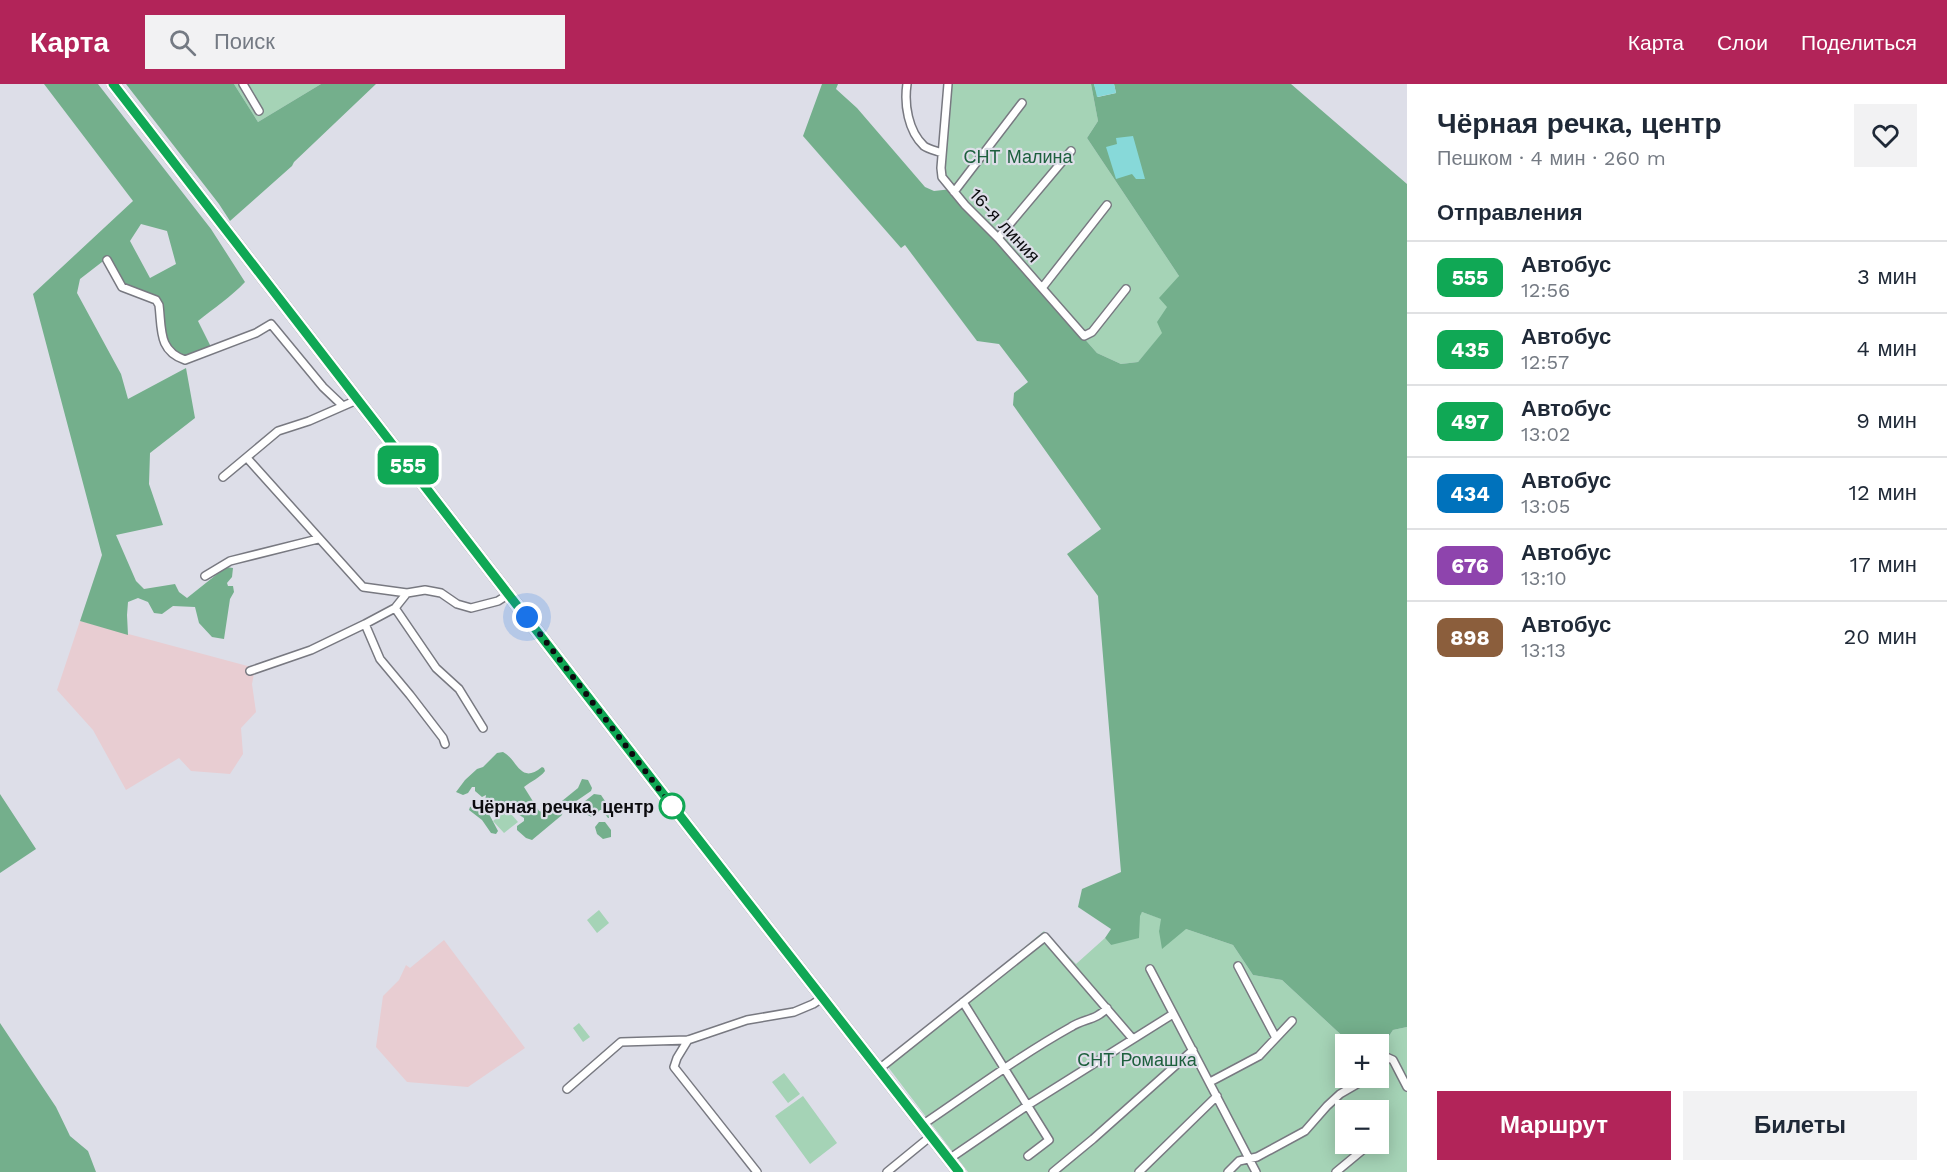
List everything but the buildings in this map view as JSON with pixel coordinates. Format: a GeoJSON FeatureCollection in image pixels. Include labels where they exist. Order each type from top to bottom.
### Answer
{"type":"FeatureCollection","features":[{"type":"Feature","properties":{"kind":"main road"},"geometry":{"type":"LineString","coordinates":[[113,84],[959,1172]]}},
{"type":"Feature","properties":{"kind":"street"},"geometry":{"type":"LineString","coordinates":[[243,84],[259,111]]}},
{"type":"Feature","properties":{"kind":"street"},"geometry":{"type":"LineString","coordinates":[[907,84],[907,112],[914,130],[925,147],[942,153]]}},
{"type":"Feature","properties":{"kind":"street","name":"16-я линия"},"geometry":{"type":"LineString","coordinates":[[948,84],[941,168],[942,177],[954,192],[998,238],[1084,336],[1092,332],[1126,290]]}},
{"type":"Feature","properties":{"kind":"street"},"geometry":{"type":"LineString","coordinates":[[954,192],[1022,103]]}},
{"type":"Feature","properties":{"kind":"street"},"geometry":{"type":"LineString","coordinates":[[998,238],[1071,151]]}},
{"type":"Feature","properties":{"kind":"street"},"geometry":{"type":"LineString","coordinates":[[1042,288],[1107,205]]}},
{"type":"Feature","properties":{"kind":"street"},"geometry":{"type":"LineString","coordinates":[[107,260],[123,287],[156,300],[159,305],[163,343],[172,356],[185,360],[256,333],[271,324],[323,387],[343,406]]}},
{"type":"Feature","properties":{"kind":"street"},"geometry":{"type":"LineString","coordinates":[[224,477],[278,432],[357,400]]}},
{"type":"Feature","properties":{"kind":"street"},"geometry":{"type":"LineString","coordinates":[[247,458],[363,587],[407,593],[424,590],[441,593],[457,604],[471,608],[498,601],[509,594]]}},
{"type":"Feature","properties":{"kind":"street"},"geometry":{"type":"LineString","coordinates":[[205,576],[230,561],[318,539]]}},
{"type":"Feature","properties":{"kind":"street"},"geometry":{"type":"LineString","coordinates":[[250,670],[311,650],[365,624],[395,608],[407,593]]}},
{"type":"Feature","properties":{"kind":"street"},"geometry":{"type":"LineString","coordinates":[[395,608],[436,668],[459,690],[483,728]]}},
{"type":"Feature","properties":{"kind":"street"},"geometry":{"type":"LineString","coordinates":[[365,624],[380,659],[410,694],[443,738],[445,744]]}},
{"type":"Feature","properties":{"kind":"street"},"geometry":{"type":"LineString","coordinates":[[879,1069],[1045,937],[1132,1038]]}},
{"type":"Feature","properties":{"kind":"street"},"geometry":{"type":"LineString","coordinates":[[1238,966],[1276,1038]]}},
{"type":"Feature","properties":{"kind":"street"},"geometry":{"type":"LineString","coordinates":[[1150,969],[1256,1172]]}},
{"type":"Feature","properties":{"kind":"street"},"geometry":{"type":"LineString","coordinates":[[567,1089],[621,1042],[688,1041],[747,1020],[794,1012],[822,998]]}},
{"type":"Feature","properties":{"kind":"street"},"geometry":{"type":"LineString","coordinates":[[963,1002],[1049,1140],[1028,1156]]}},
{"type":"Feature","properties":{"kind":"street"},"geometry":{"type":"LineString","coordinates":[[922,1125],[1073,1025],[1100,1016],[1107,1008]]}},
{"type":"Feature","properties":{"kind":"street"},"geometry":{"type":"LineString","coordinates":[[949,1159],[1028,1105],[1173,1014]]}},
{"type":"Feature","properties":{"kind":"street"},"geometry":{"type":"LineString","coordinates":[[1210,1082],[1259,1056],[1292,1021]]}},
{"type":"Feature","properties":{"kind":"street"},"geometry":{"type":"LineString","coordinates":[[688,1041],[674,1067],[757,1172]]}},
{"type":"Feature","properties":{"kind":"street"},"geometry":{"type":"LineString","coordinates":[[1053,1172],[1193,1050]]}},
{"type":"Feature","properties":{"kind":"street"},"geometry":{"type":"LineString","coordinates":[[1389,1058],[1394,1060],[1407,1087]]}},
{"type":"Feature","properties":{"kind":"street"},"geometry":{"type":"LineString","coordinates":[[1228,1172],[1239,1161],[1257,1157],[1305,1131],[1327,1106],[1350,1088]]}},
{"type":"Feature","properties":{"kind":"street"},"geometry":{"type":"LineString","coordinates":[[1139,1172],[1218,1096]]}},
{"type":"Feature","properties":{"kind":"street"},"geometry":{"type":"LineString","coordinates":[[887,1172],[931,1136]]}},
{"type":"Feature","properties":{"kind":"street"},"geometry":{"type":"LineString","coordinates":[[1336,1172],[1358,1154]]}},
{"type":"Feature","properties":{"kind":"shaded area"},"geometry":{"type":"Polygon","coordinates":[[[80,621],[255,668],[252,684],[256,712],[241,728],[243,754],[230,774],[191,771],[179,758],[126,790],[93,730],[57,690],[80,621]]]}},
{"type":"Feature","properties":{"kind":"shaded area"},"geometry":{"type":"Polygon","coordinates":[[[444,940],[525,1048],[468,1087],[407,1082],[376,1047],[383,996],[399,980],[406,965],[410,968],[444,940]]]}},
{"type":"Feature","properties":{"kind":"green space"},"geometry":{"type":"Polygon","coordinates":[[[44,84],[98,84],[211,229],[245,282],[198,321],[212,349],[185,360],[163,343],[159,305],[122,287],[107,261],[102,262],[80,279],[77,293],[121,374],[128,399],[186,368],[195,418],[150,453],[149,484],[163,525],[116,535],[136,581],[144,589],[175,584],[179,592],[187,598],[226,567],[233,568],[232,577],[227,583],[228,586],[233,586],[234,592],[230,599],[224,639],[212,637],[199,623],[195,607],[173,606],[162,614],[154,613],[148,602],[138,598],[128,602],[128,635],[80,621],[102,555],[33,294],[133,201],[44,84]],[[141,224],[130,241],[150,278],[176,264],[167,231],[141,224]]]}},
{"type":"Feature","properties":{"kind":"green space"},"geometry":{"type":"Polygon","coordinates":[[[126,84],[234,84],[258,122],[321,84],[376,84],[292,166],[230,221],[126,84]]]}},
{"type":"Feature","properties":{"kind":"green space"},"geometry":{"type":"Polygon","coordinates":[[[234,84],[321,84],[258,122],[234,84]]]}},
{"type":"Feature","properties":{"kind":"green space"},"geometry":{"type":"Polygon","coordinates":[[[822,84],[838,84],[836,89],[857,108],[925,187],[934,191],[952,189],[1097,353],[1121,364],[1138,362],[1162,333],[1157,322],[1167,307],[1159,298],[1179,276],[1087,138],[1098,121],[1091,84],[1094,84],[1098,97],[1116,93],[1114,84],[1291,84],[1407,184],[1407,1027],[1393,1030],[1389,1036],[1389,1034],[1340,1034],[1282,980],[1253,975],[1233,945],[1186,929],[1162,949],[1159,931],[1161,919],[1142,912],[1139,938],[1111,945],[1105,938],[1111,929],[1078,907],[1082,889],[1121,872],[1098,596],[1067,554],[1101,529],[1013,405],[1014,393],[1028,382],[999,344],[977,341],[905,245],[901,248],[803,136],[822,84]]]}},
{"type":"Feature","properties":{"kind":"green space","name":"СНТ Малина"},"geometry":{"type":"Polygon","coordinates":[[[947,84],[1091,84],[1098,121],[1087,138],[1179,276],[1167,307],[1163,333],[1138,362],[1121,364],[1097,353],[945,182],[942,146],[947,84]]]}},
{"type":"Feature","properties":{"kind":"green space"},"geometry":{"type":"Polygon","coordinates":[[[503,752],[524,772],[535,772],[544,768],[545,771],[538,778],[524,787],[539,811],[543,812],[550,804],[556,803],[563,809],[562,815],[532,840],[517,830],[517,826],[524,821],[524,818],[513,811],[508,813],[494,803],[490,806],[489,814],[498,831],[496,834],[491,833],[482,820],[469,810],[470,807],[485,802],[486,795],[482,797],[475,791],[475,787],[463,795],[456,792],[477,769],[483,767],[497,753],[503,752]]]}},
{"type":"Feature","properties":{"kind":"green space"},"geometry":{"type":"Polygon","coordinates":[[[582,779],[588,780],[591,791],[572,804],[565,805],[562,801],[578,788],[582,779]]]}},
{"type":"Feature","properties":{"kind":"green space"},"geometry":{"type":"Polygon","coordinates":[[[0,794],[36,849],[0,873],[0,794]]]}},
{"type":"Feature","properties":{"kind":"green space"},"geometry":{"type":"Polygon","coordinates":[[[594,794],[601,795],[613,813],[611,818],[608,818],[602,810],[593,817],[582,809],[580,805],[594,794]]]}},
{"type":"Feature","properties":{"kind":"green space"},"geometry":{"type":"Polygon","coordinates":[[[507,809],[518,822],[504,833],[493,821],[507,809]]]}},
{"type":"Feature","properties":{"kind":"green space"},"geometry":{"type":"Polygon","coordinates":[[[599,822],[605,822],[611,830],[611,837],[603,839],[597,834],[595,827],[599,822]]]}},
{"type":"Feature","properties":{"kind":"green space"},"geometry":{"type":"Polygon","coordinates":[[[599,910],[609,923],[597,933],[587,920],[599,910]]]}},
{"type":"Feature","properties":{"kind":"green space","name":"СНТ Ромашка"},"geometry":{"type":"Polygon","coordinates":[[[1142,912],[1162,919],[1159,931],[1186,929],[1233,945],[1253,975],[1282,980],[1340,1034],[1335,1034],[1335,1088],[1389,1088],[1389,1036],[1393,1030],[1407,1027],[1407,1172],[968,1172],[885,1063],[1044,931],[1076,964],[1105,938],[1111,945],[1142,912]]]}},
{"type":"Feature","properties":{"kind":"green space"},"geometry":{"type":"Polygon","coordinates":[[[0,1023],[56,1107],[70,1136],[88,1151],[96,1172],[0,1172],[0,1023]]]}},
{"type":"Feature","properties":{"kind":"green space"},"geometry":{"type":"Polygon","coordinates":[[[579,1023],[590,1037],[583,1042],[573,1028],[579,1023]]]}},
{"type":"Feature","properties":{"kind":"green space"},"geometry":{"type":"Polygon","coordinates":[[[784,1073],[800,1094],[788,1103],[772,1082],[784,1073]]]}},
{"type":"Feature","properties":{"kind":"green space"},"geometry":{"type":"Polygon","coordinates":[[[803,1096],[837,1143],[810,1164],[775,1116],[803,1096]]]}},
{"type":"Feature","properties":{"kind":"water"},"geometry":{"type":"Polygon","coordinates":[[[1094,84],[1114,84],[1116,93],[1097,97],[1094,84]]]}},
{"type":"Feature","properties":{"kind":"water"},"geometry":{"type":"Polygon","coordinates":[[[1133,136],[1145,179],[1136,179],[1132,174],[1116,179],[1106,147],[1117,144],[1116,138],[1133,136]]]}},
{"type":"Feature","properties":{"kind":"bus line","name":"555"},"geometry":{"type":"LineString","coordinates":[[113,84],[959,1172]]}},
{"type":"Feature","properties":{"kind":"place","name":"Чёрная речка, центр"},"geometry":{"type":"Point","coordinates":[672,806]}},
{"type":"Feature","properties":{"kind":"route"},"geometry":{"type":"LineString","coordinates":[[527,617],[672,806]]}}]}
